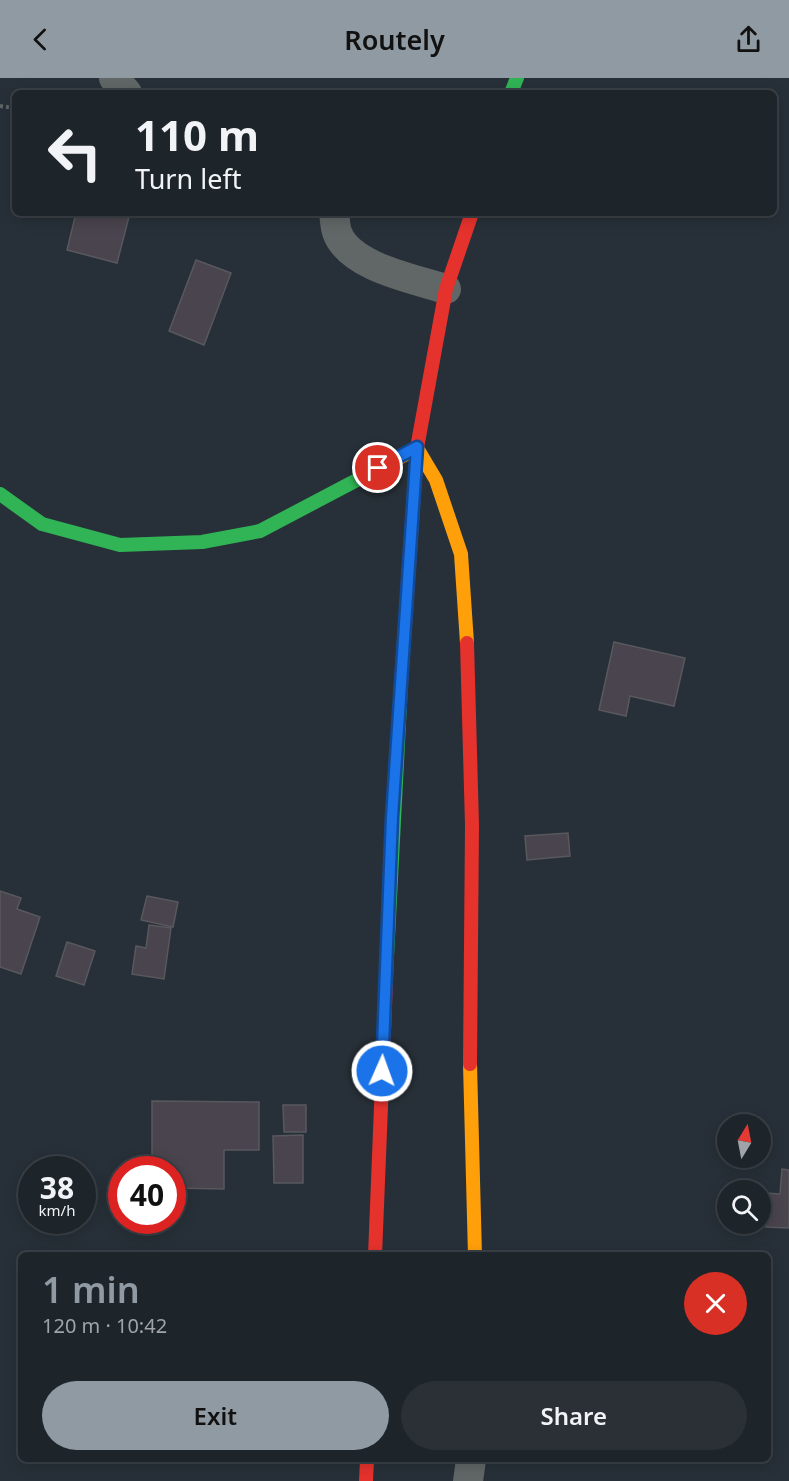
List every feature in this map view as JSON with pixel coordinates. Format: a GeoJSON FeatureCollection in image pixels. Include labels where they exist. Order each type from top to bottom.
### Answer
{"type":"FeatureCollection","features":[{"type":"Feature","properties":{"kind":"street"},"geometry":{"type":"LineString","coordinates":[[114,78],[124,90]]}},
{"type":"Feature","properties":{"kind":"street"},"geometry":{"type":"LineString","coordinates":[[334,216],[337,233],[357,257],[384,270],[446,289]]}},
{"type":"Feature","properties":{"kind":"street"},"geometry":{"type":"LineString","coordinates":[[375,1252],[392,817],[417,447],[446,289],[471,216]]}},
{"type":"Feature","properties":{"kind":"street"},"geometry":{"type":"LineString","coordinates":[[0,494],[42,524],[120,545],[202,542],[260,531],[417,447]]}},
{"type":"Feature","properties":{"kind":"street"},"geometry":{"type":"LineString","coordinates":[[417,447],[436,480],[461,554],[466,622],[472,825],[469,1018],[476,1252]]}},
{"type":"Feature","properties":{"kind":"street"},"geometry":{"type":"LineString","coordinates":[[366,1481],[367,1462]]}},
{"type":"Feature","properties":{"kind":"street"},"geometry":{"type":"LineString","coordinates":[[468,1481],[471,1462]]}},
{"type":"Feature","properties":{"kind":"building"},"geometry":{"type":"Polygon","coordinates":[[[75,216],[129,216],[117,263],[67,250],[75,216]]]}},
{"type":"Feature","properties":{"kind":"building"},"geometry":{"type":"Polygon","coordinates":[[[196,260],[231,273],[204,345],[169,331],[196,260]]]}},
{"type":"Feature","properties":{"kind":"building"},"geometry":{"type":"Polygon","coordinates":[[[614,642],[685,658],[674,706],[630,696],[626,716],[599,710],[614,642]]]}},
{"type":"Feature","properties":{"kind":"building"},"geometry":{"type":"Polygon","coordinates":[[[568,833],[570,856],[527,860],[525,836],[568,833]]]}},
{"type":"Feature","properties":{"kind":"building"},"geometry":{"type":"Polygon","coordinates":[[[0,891],[21,898],[17,909],[40,917],[21,974],[0,967],[0,891]]]}},
{"type":"Feature","properties":{"kind":"building"},"geometry":{"type":"Polygon","coordinates":[[[147,896],[178,902],[173,927],[141,920],[147,896]]]}},
{"type":"Feature","properties":{"kind":"building"},"geometry":{"type":"Polygon","coordinates":[[[149,925],[171,928],[164,979],[132,974],[136,946],[146,948],[149,925]]]}},
{"type":"Feature","properties":{"kind":"building"},"geometry":{"type":"Polygon","coordinates":[[[67,942],[95,951],[84,985],[56,976],[67,942]]]}},
{"type":"Feature","properties":{"kind":"building"},"geometry":{"type":"Polygon","coordinates":[[[152,1101],[259,1102],[259,1150],[224,1150],[224,1189],[186,1188],[186,1156],[152,1156],[152,1101]]]}},
{"type":"Feature","properties":{"kind":"building"},"geometry":{"type":"Polygon","coordinates":[[[283,1105],[306,1105],[306,1132],[284,1132],[283,1105]]]}},
{"type":"Feature","properties":{"kind":"building"},"geometry":{"type":"Polygon","coordinates":[[[303,1135],[303,1183],[274,1183],[273,1136],[303,1135]]]}},
{"type":"Feature","properties":{"kind":"building"},"geometry":{"type":"Polygon","coordinates":[[[782,1169],[789,1170],[789,1228],[771,1227],[771,1193],[780,1194],[782,1169]]]}},
{"type":"Feature","properties":{"kind":"traffic: fast"},"geometry":{"type":"LineString","coordinates":[[512,90],[517,78]]}},
{"type":"Feature","properties":{"kind":"traffic: fast"},"geometry":{"type":"LineString","coordinates":[[0,494],[42,524],[120,545],[202,542],[260,531],[393,461]]}},
{"type":"Feature","properties":{"kind":"traffic: fast"},"geometry":{"type":"LineString","coordinates":[[387,957],[401,684]]}},
{"type":"Feature","properties":{"kind":"traffic: slow"},"geometry":{"type":"LineString","coordinates":[[393,461],[417,448],[436,480],[461,554],[467,643]]}},
{"type":"Feature","properties":{"kind":"traffic: slow"},"geometry":{"type":"LineString","coordinates":[[470,1064],[475,1252]]}},
{"type":"Feature","properties":{"kind":"traffic: jam"},"geometry":{"type":"LineString","coordinates":[[401,684],[417,448],[446,289],[471,216]]}},
{"type":"Feature","properties":{"kind":"traffic: jam"},"geometry":{"type":"LineString","coordinates":[[467,643],[472,825],[470,1064]]}},
{"type":"Feature","properties":{"kind":"traffic: jam"},"geometry":{"type":"LineString","coordinates":[[375,1252],[387,957]]}},
{"type":"Feature","properties":{"kind":"traffic: jam"},"geometry":{"type":"LineString","coordinates":[[366,1481],[367,1462]]}},
{"type":"Feature","properties":{"kind":"route"},"geometry":{"type":"LineString","coordinates":[[378,468],[417,447],[392,817],[382,1071]]}}]}
